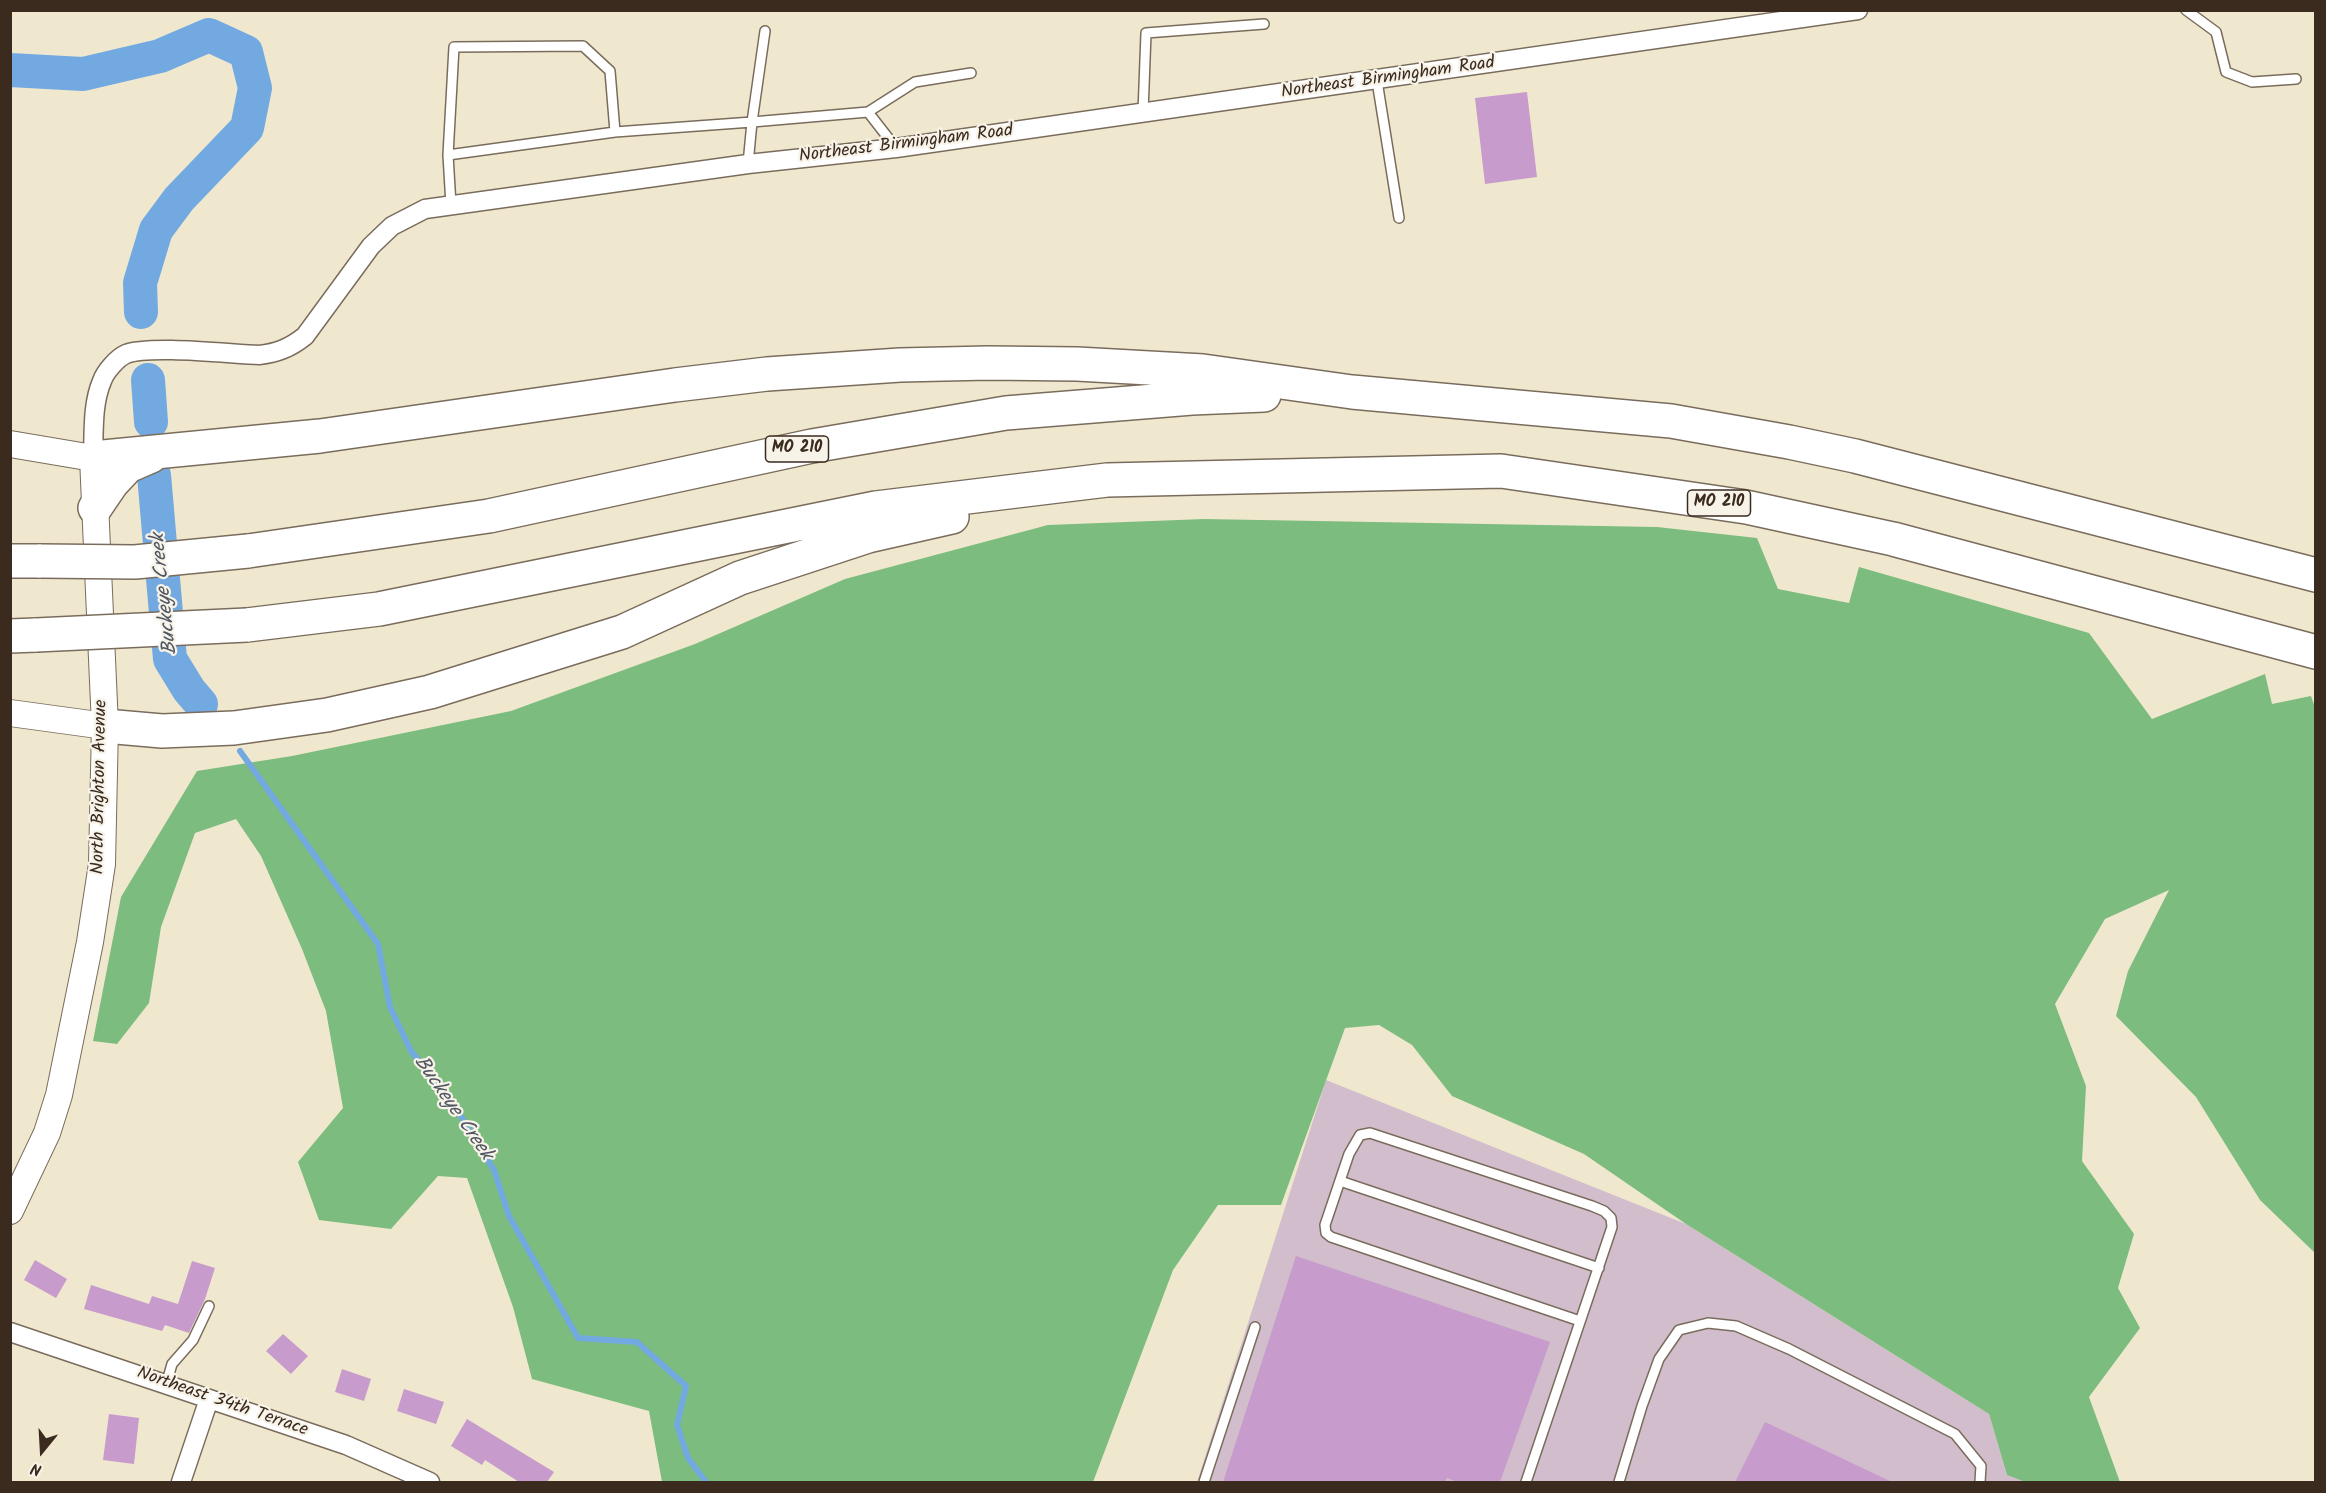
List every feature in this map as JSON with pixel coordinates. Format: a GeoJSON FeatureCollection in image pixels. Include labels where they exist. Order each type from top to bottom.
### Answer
{"type":"FeatureCollection","features":[{"type":"Feature","properties":{"kind":"highway"},"geometry":{"type":"LineString","coordinates":[[93,458],[320,436],[767,374],[900,365],[1088,364],[1203,371],[1352,392]]}},
{"type":"Feature","properties":{"kind":"highway","name":"MO 210"},"geometry":{"type":"LineString","coordinates":[[26,561],[135,562],[248,551],[489,516],[812,446],[1006,413],[1192,398],[1352,392],[1671,421],[1789,442],[1855,456],[2316,575]]}},
{"type":"Feature","properties":{"kind":"highway"},"geometry":{"type":"LineString","coordinates":[[95,508],[112,483],[128,466],[158,452]]}},
{"type":"Feature","properties":{"kind":"highway","name":"MO 210"},"geometry":{"type":"LineString","coordinates":[[23,636],[248,625],[379,609],[876,508],[1107,480],[1501,471],[1746,507],[1893,539],[2316,652]]}},
{"type":"Feature","properties":{"kind":"highway"},"geometry":{"type":"LineString","coordinates":[[105,726],[162,731],[234,728],[327,715],[430,692],[622,632],[740,578],[868,536],[1107,480]]}},
{"type":"Feature","properties":{"kind":"main road"},"geometry":{"type":"LineString","coordinates":[[10,444],[93,458]]}},
{"type":"Feature","properties":{"kind":"main road","name":"North Brighton Avenue"},"geometry":{"type":"LineString","coordinates":[[10,1211],[47,1133],[59,1095],[90,942],[102,864],[105,726],[93,458]]}},
{"type":"Feature","properties":{"kind":"main road"},"geometry":{"type":"LineString","coordinates":[[10,713],[105,726]]}},
{"type":"Feature","properties":{"kind":"street","name":"Northeast Birmingham Road"},"geometry":{"type":"LineString","coordinates":[[93,458],[95,407],[101,382],[107,371],[126,355],[153,351],[259,355],[276,353],[294,345],[304,336],[371,246],[392,226],[425,209],[748,164],[896,148],[1377,81],[1858,10]]}},
{"type":"Feature","properties":{"kind":"street","name":"Northeast 34th Terrace"},"geometry":{"type":"LineString","coordinates":[[10,1332],[346,1445],[430,1482]]}},
{"type":"Feature","properties":{"kind":"street"},"geometry":{"type":"LineString","coordinates":[[181,1482],[209,1399]]}},
{"type":"Feature","properties":{"kind":"lane"},"geometry":{"type":"LineString","coordinates":[[2186,10],[2216,32],[2226,72],[2252,82],[2296,79]]}},
{"type":"Feature","properties":{"kind":"lane"},"geometry":{"type":"LineString","coordinates":[[1143,113],[1146,33],[1264,24]]}},
{"type":"Feature","properties":{"kind":"lane"},"geometry":{"type":"LineString","coordinates":[[748,164],[765,31]]}},
{"type":"Feature","properties":{"kind":"lane"},"geometry":{"type":"LineString","coordinates":[[451,205],[448,154],[454,47],[583,46],[610,70],[615,132]]}},
{"type":"Feature","properties":{"kind":"lane"},"geometry":{"type":"LineString","coordinates":[[448,154],[615,132],[868,112],[915,82],[971,73]]}},
{"type":"Feature","properties":{"kind":"lane"},"geometry":{"type":"LineString","coordinates":[[1377,81],[1399,218]]}},
{"type":"Feature","properties":{"kind":"lane"},"geometry":{"type":"LineString","coordinates":[[868,112],[896,148]]}},
{"type":"Feature","properties":{"kind":"lane"},"geometry":{"type":"LineString","coordinates":[[1526,1482],[1599,1268],[1612,1227],[1611,1218],[1604,1211],[1592,1206],[1371,1133],[1360,1135],[1349,1154],[1325,1225],[1326,1233],[1331,1237],[1580,1321]]}},
{"type":"Feature","properties":{"kind":"lane"},"geometry":{"type":"LineString","coordinates":[[1340,1181],[1599,1268]]}},
{"type":"Feature","properties":{"kind":"lane"},"geometry":{"type":"LineString","coordinates":[[166,1384],[172,1364],[193,1340],[209,1306]]}},
{"type":"Feature","properties":{"kind":"lane"},"geometry":{"type":"LineString","coordinates":[[1619,1482],[1659,1359],[1680,1330],[1708,1323],[1736,1326],[1789,1349],[1954,1434],[1981,1466],[1980,1482]]}},
{"type":"Feature","properties":{"kind":"lane"},"geometry":{"type":"LineString","coordinates":[[1204,1482],[1254,1327]]}},
{"type":"Feature","properties":{"kind":"shaded area"},"geometry":{"type":"Polygon","coordinates":[[[1326,1080],[1686,1224],[1989,1414],[2007,1475],[2025,1482],[1197,1482],[1326,1080]]]}},
{"type":"Feature","properties":{"kind":"green space"},"geometry":{"type":"Polygon","coordinates":[[[1204,519],[1657,527],[1757,538],[1778,589],[1849,603],[1859,567],[2089,633],[2152,719],[2265,674],[2272,704],[2311,696],[2316,710],[2315,1253],[2260,1200],[2196,1097],[2116,1016],[2128,971],[2169,890],[2105,919],[2055,1004],[2086,1086],[2082,1161],[2134,1234],[2118,1288],[2140,1328],[2089,1397],[2120,1482],[2025,1482],[2007,1475],[1989,1414],[1686,1224],[1584,1154],[1452,1096],[1412,1045],[1379,1025],[1345,1028],[1281,1205],[1218,1205],[1173,1270],[1093,1482],[662,1482],[649,1411],[532,1379],[513,1307],[467,1178],[438,1176],[391,1229],[319,1220],[298,1162],[343,1108],[326,1011],[302,949],[261,856],[236,819],[195,833],[161,927],[149,1003],[117,1044],[93,1041],[121,897],[197,771],[292,756],[511,711],[695,644],[845,579],[1048,525],[1204,519]]]}},
{"type":"Feature","properties":{"kind":"building"},"geometry":{"type":"Polygon","coordinates":[[[1527,92],[1537,177],[1485,184],[1475,98],[1527,92]]]}},
{"type":"Feature","properties":{"kind":"building"},"geometry":{"type":"Polygon","coordinates":[[[1296,1256],[1550,1342],[1500,1482],[1458,1482],[1447,1478],[1445,1482],[1223,1482],[1296,1256]]]}},
{"type":"Feature","properties":{"kind":"building"},"geometry":{"type":"Polygon","coordinates":[[[35,1260],[67,1279],[56,1298],[24,1280],[35,1260]]]}},
{"type":"Feature","properties":{"kind":"building"},"geometry":{"type":"Polygon","coordinates":[[[192,1261],[215,1268],[205,1299],[189,1333],[165,1325],[162,1331],[84,1309],[91,1285],[149,1304],[152,1296],[178,1304],[192,1261]]]}},
{"type":"Feature","properties":{"kind":"building"},"geometry":{"type":"Polygon","coordinates":[[[283,1334],[308,1356],[291,1374],[266,1351],[283,1334]]]}},
{"type":"Feature","properties":{"kind":"building"},"geometry":{"type":"Polygon","coordinates":[[[342,1369],[371,1379],[364,1401],[335,1392],[342,1369]]]}},
{"type":"Feature","properties":{"kind":"building"},"geometry":{"type":"Polygon","coordinates":[[[404,1389],[444,1402],[436,1424],[397,1411],[404,1389]]]}},
{"type":"Feature","properties":{"kind":"building"},"geometry":{"type":"Polygon","coordinates":[[[109,1414],[139,1418],[134,1464],[103,1460],[109,1414]]]}},
{"type":"Feature","properties":{"kind":"building"},"geometry":{"type":"Polygon","coordinates":[[[467,1419],[554,1472],[547,1482],[519,1482],[485,1460],[482,1465],[451,1446],[467,1419]]]}},
{"type":"Feature","properties":{"kind":"building"},"geometry":{"type":"Polygon","coordinates":[[[1765,1422],[1892,1482],[1735,1482],[1765,1422]]]}},
{"type":"Feature","properties":{"kind":"waterway","name":"Buckeye Creek"},"geometry":{"type":"LineString","coordinates":[[10,70],[83,74],[160,56],[209,35],[246,52],[255,88],[247,128],[179,199],[156,230],[140,283],[141,312]]}},
{"type":"Feature","properties":{"kind":"waterway","name":"Buckeye Creek"},"geometry":{"type":"LineString","coordinates":[[148,380],[151,422]]}},
{"type":"Feature","properties":{"kind":"waterway","name":"Buckeye Creek"},"geometry":{"type":"LineString","coordinates":[[154,475],[170,659],[189,690],[201,704]]}},
{"type":"Feature","properties":{"kind":"waterway","name":"Buckeye Creek"},"geometry":{"type":"LineString","coordinates":[[240,751],[378,944],[390,1007],[411,1051],[452,1102],[494,1170],[509,1216],[578,1338],[637,1342],[686,1386],[677,1425],[688,1458],[706,1482]]}}]}
